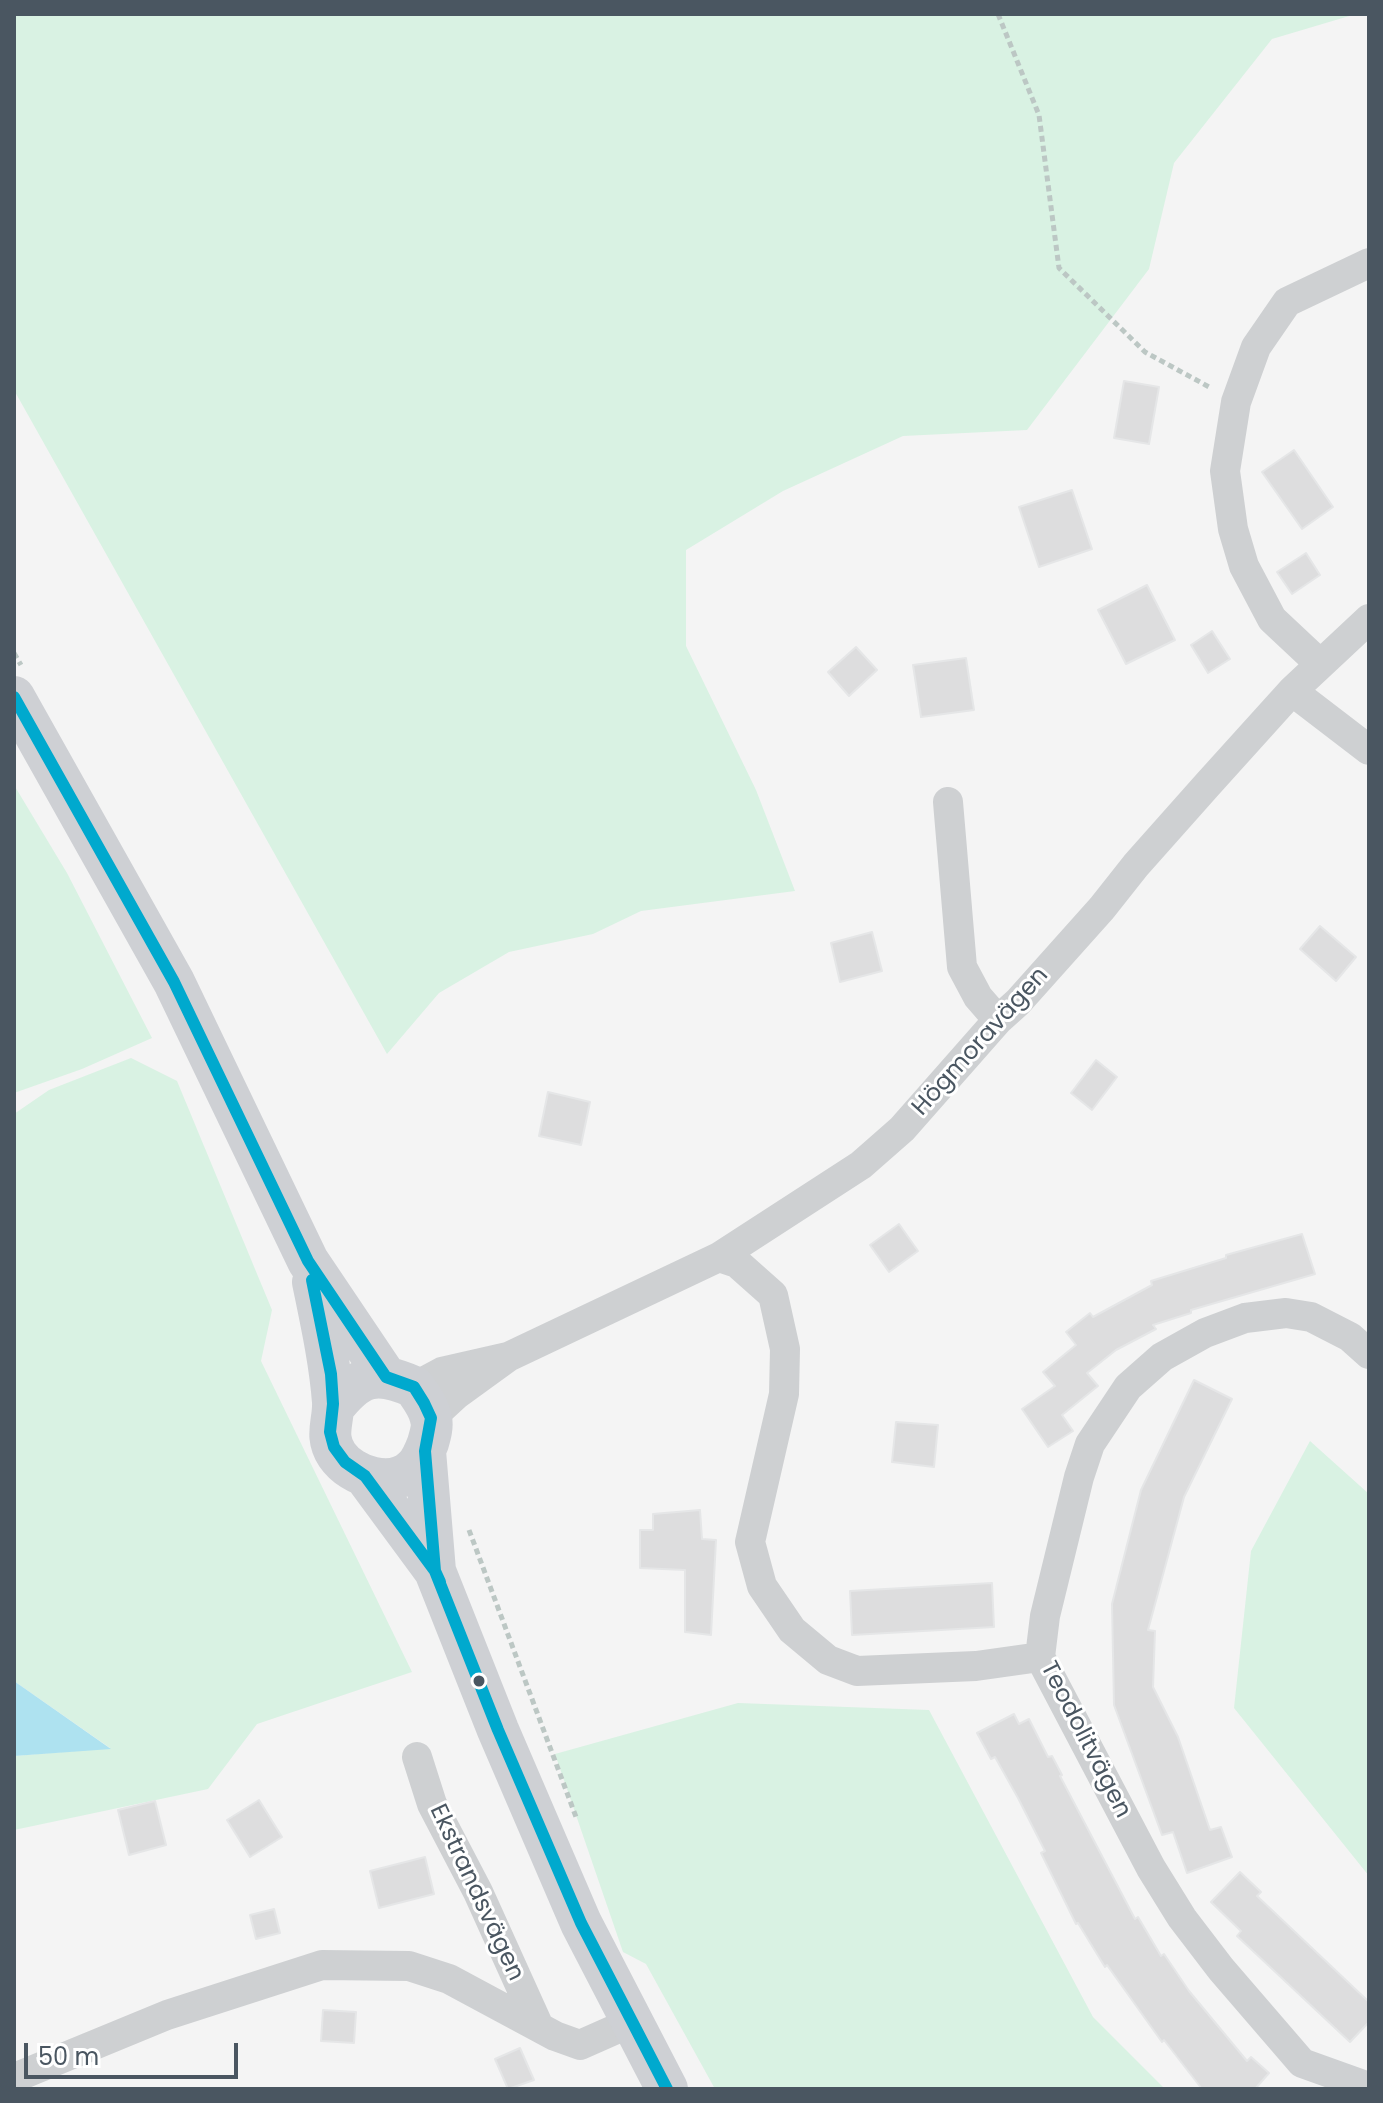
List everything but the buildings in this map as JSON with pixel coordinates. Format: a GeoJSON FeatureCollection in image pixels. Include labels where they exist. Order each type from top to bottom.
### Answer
{"type":"FeatureCollection","features":[{"type":"Feature","properties":{"kind":"main road"},"geometry":{"type":"LineString","coordinates":[[14,697],[174,982],[308,1261],[414,1408],[435,1571],[498,1730],[581,1923],[667,2089]]}},
{"type":"Feature","properties":{"kind":"main road"},"geometry":{"type":"LineString","coordinates":[[308,1261],[324,1335],[334,1407]]}},
{"type":"Feature","properties":{"kind":"main road"},"geometry":{"type":"LineString","coordinates":[[366,1378],[414,1408],[412,1470],[390,1480],[365,1476],[350,1468],[338,1456],[330,1440],[329,1422],[334,1407],[348,1388],[366,1378]]}},
{"type":"Feature","properties":{"kind":"main road"},"geometry":{"type":"LineString","coordinates":[[365,1476],[435,1571]]}},
{"type":"Feature","properties":{"kind":"street"},"geometry":{"type":"LineString","coordinates":[[1320,664],[1272,619],[1244,566],[1233,529],[1225,471],[1236,402],[1256,347],[1287,302],[1369,263]]}},
{"type":"Feature","properties":{"kind":"street","name":"Högmoravägen"},"geometry":{"type":"LineString","coordinates":[[414,1408],[457,1394],[508,1357],[719,1257],[861,1165],[902,1129],[998,1020],[1028,991],[1146,853],[1292,691],[1369,619]]}},
{"type":"Feature","properties":{"kind":"street"},"geometry":{"type":"LineString","coordinates":[[1292,691],[1369,750]]}},
{"type":"Feature","properties":{"kind":"street"},"geometry":{"type":"LineString","coordinates":[[948,802],[962,967],[978,997],[998,1020]]}},
{"type":"Feature","properties":{"kind":"street"},"geometry":{"type":"LineString","coordinates":[[719,1257],[737,1263],[773,1295],[785,1349],[784,1394],[750,1542],[762,1586],[792,1630],[828,1660],[857,1671],[976,1666],[1040,1657]]}},
{"type":"Feature","properties":{"kind":"street","name":"Teodolitvägen"},"geometry":{"type":"LineString","coordinates":[[1369,1354],[1350,1337],[1311,1317],[1286,1313],[1245,1318],[1205,1333],[1162,1357],[1128,1387],[1090,1444],[1079,1477],[1045,1616],[1040,1657],[1151,1868],[1198,1938],[1302,2063],[1369,2087]]}},
{"type":"Feature","properties":{"kind":"street","name":"Ekstrandsvägen"},"geometry":{"type":"LineString","coordinates":[[417,1757],[432,1804],[478,1892],[539,2027]]}},
{"type":"Feature","properties":{"kind":"street","name":"Ekstrandsvägen"},"geometry":{"type":"LineString","coordinates":[[14,2078],[167,2015],[322,1965],[409,1966],[449,1979],[555,2036],[580,2045],[632,2022]]}},
{"type":"Feature","properties":{"kind":"path"},"geometry":{"type":"LineString","coordinates":[[998,14],[1039,115],[1059,268],[1145,352],[1236,402]]}},
{"type":"Feature","properties":{"kind":"green space"},"geometry":{"type":"Polygon","coordinates":[[[14,14],[1356,14],[1272,39],[1174,163],[1149,269],[1027,430],[903,436],[783,491],[686,550],[686,646],[756,790],[795,891],[641,911],[593,934],[509,952],[439,993],[387,1054],[14,390],[14,14]]]}},
{"type":"Feature","properties":{"kind":"green space"},"geometry":{"type":"Polygon","coordinates":[[[14,785],[67,873],[152,1038],[82,1069],[14,1093],[14,785]]]}},
{"type":"Feature","properties":{"kind":"green space"},"geometry":{"type":"Polygon","coordinates":[[[131,1058],[177,1081],[272,1310],[261,1361],[412,1672],[257,1724],[208,1789],[14,1830],[14,1756],[110,1748],[14,1681],[14,1114],[49,1090],[131,1058]]]}},
{"type":"Feature","properties":{"kind":"green space"},"geometry":{"type":"Polygon","coordinates":[[[1310,1441],[1369,1494],[1369,1876],[1234,1708],[1251,1551],[1310,1441]]]}},
{"type":"Feature","properties":{"kind":"green space"},"geometry":{"type":"Polygon","coordinates":[[[738,1703],[929,1710],[1093,2017],[1165,2089],[715,2089],[646,1964],[623,1952],[555,1754],[738,1703]]]}},
{"type":"Feature","properties":{"kind":"water"},"geometry":{"type":"Polygon","coordinates":[[[14,1681],[111,1749],[14,1756],[14,1681]]]}},
{"type":"Feature","properties":{"kind":"transit line"},"geometry":{"type":"LineString","coordinates":[[14,697],[174,982],[308,1261],[386,1377],[414,1387],[424,1403],[431,1418],[425,1451],[435,1571],[498,1730],[581,1923],[667,2089]]}},
{"type":"Feature","properties":{"kind":"transit line"},"geometry":{"type":"LineString","coordinates":[[312,1280],[331,1374],[333,1404],[330,1432],[334,1447],[345,1462],[365,1476],[440,1582]]}}]}
